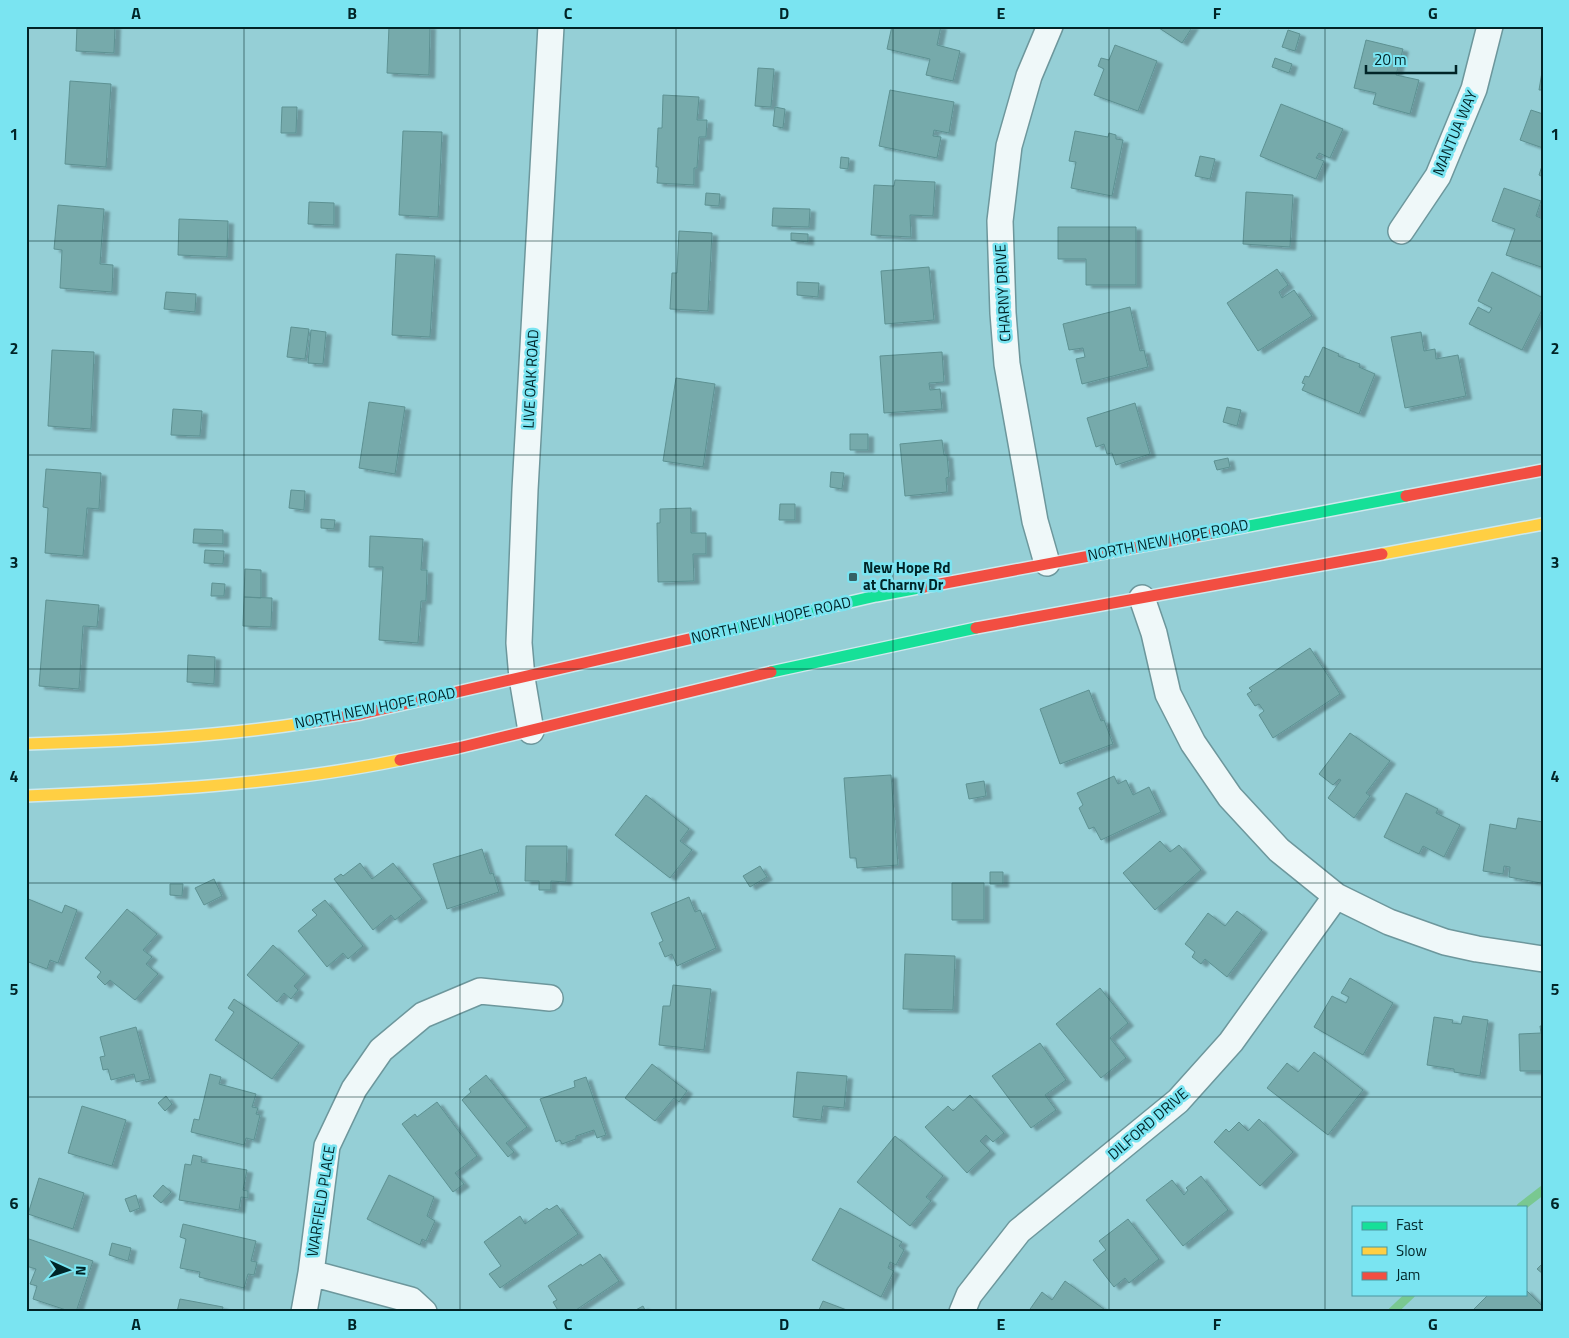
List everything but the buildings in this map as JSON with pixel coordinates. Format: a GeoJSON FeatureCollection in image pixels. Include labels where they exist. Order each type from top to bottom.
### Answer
{"type":"FeatureCollection","features":[{"type":"Feature","properties":{"kind":"main road","name":"NORTH NEW HOPE ROAD"},"geometry":{"type":"LineString","coordinates":[[26,744],[134,740],[254,730],[361,714],[876,596],[1543,470]]}},
{"type":"Feature","properties":{"kind":"main road"},"geometry":{"type":"LineString","coordinates":[[26,796],[249,783],[354,769],[531,731],[767,673],[978,628],[1543,524]]}},
{"type":"Feature","properties":{"kind":"street","name":"LIVE OAK ROAD"},"geometry":{"type":"LineString","coordinates":[[531,731],[522,678],[519,643],[525,490],[551,26]]}},
{"type":"Feature","properties":{"kind":"street","name":"CHARNY DRIVE"},"geometry":{"type":"LineString","coordinates":[[1047,563],[1035,521],[1007,364],[1003,313],[1000,221],[1009,146],[1029,76],[1050,26]]}},
{"type":"Feature","properties":{"kind":"street","name":"MANTUA WAY"},"geometry":{"type":"LineString","coordinates":[[1401,231],[1438,176],[1474,89],[1490,26]]}},
{"type":"Feature","properties":{"kind":"street"},"geometry":{"type":"LineString","coordinates":[[1142,598],[1154,634],[1168,694],[1193,743],[1236,803],[1279,850],[1336,896],[1389,922],[1445,942],[1543,959]]}},
{"type":"Feature","properties":{"kind":"street","name":"DILFORD DRIVE"},"geometry":{"type":"LineString","coordinates":[[962,1312],[969,1295],[1019,1231],[1178,1101],[1225,1050],[1336,896]]}},
{"type":"Feature","properties":{"kind":"street","name":"WARFIELD PLACE"},"geometry":{"type":"LineString","coordinates":[[304,1312],[311,1273],[327,1146],[354,1089],[380,1050],[423,1016],[480,991],[550,998]]}},
{"type":"Feature","properties":{"kind":"street"},"geometry":{"type":"LineString","coordinates":[[311,1273],[411,1300],[424,1312]]}},
{"type":"Feature","properties":{"kind":"waterway"},"geometry":{"type":"LineString","coordinates":[[1522,1206],[1543,1190]]}},
{"type":"Feature","properties":{"kind":"waterway"},"geometry":{"type":"LineString","coordinates":[[1392,1312],[1409,1296]]}},
{"type":"Feature","properties":{"kind":"traffic: fast"},"geometry":{"type":"LineString","coordinates":[[1212,533],[1406,496]]}},
{"type":"Feature","properties":{"kind":"traffic: fast"},"geometry":{"type":"LineString","coordinates":[[702,636],[876,596],[924,587]]}},
{"type":"Feature","properties":{"kind":"traffic: fast"},"geometry":{"type":"LineString","coordinates":[[771,672],[976,628]]}},
{"type":"Feature","properties":{"kind":"traffic: slow"},"geometry":{"type":"LineString","coordinates":[[1382,554],[1543,524]]}},
{"type":"Feature","properties":{"kind":"traffic: slow"},"geometry":{"type":"LineString","coordinates":[[26,744],[205,735],[312,722]]}},
{"type":"Feature","properties":{"kind":"traffic: slow"},"geometry":{"type":"LineString","coordinates":[[26,796],[214,786],[354,769],[400,760]]}},
{"type":"Feature","properties":{"kind":"traffic: jam"},"geometry":{"type":"LineString","coordinates":[[1406,496],[1543,470]]}},
{"type":"Feature","properties":{"kind":"traffic: jam"},"geometry":{"type":"LineString","coordinates":[[924,587],[1212,533]]}},
{"type":"Feature","properties":{"kind":"traffic: jam"},"geometry":{"type":"LineString","coordinates":[[976,628],[1382,554]]}},
{"type":"Feature","properties":{"kind":"traffic: jam"},"geometry":{"type":"LineString","coordinates":[[312,722],[361,714],[702,636]]}},
{"type":"Feature","properties":{"kind":"traffic: jam"},"geometry":{"type":"LineString","coordinates":[[400,760],[458,748],[771,672]]}},
{"type":"Feature","properties":{"kind":"place","name":"New Hope Rd at Charny Dr"},"geometry":{"type":"Point","coordinates":[853,577]}}]}
